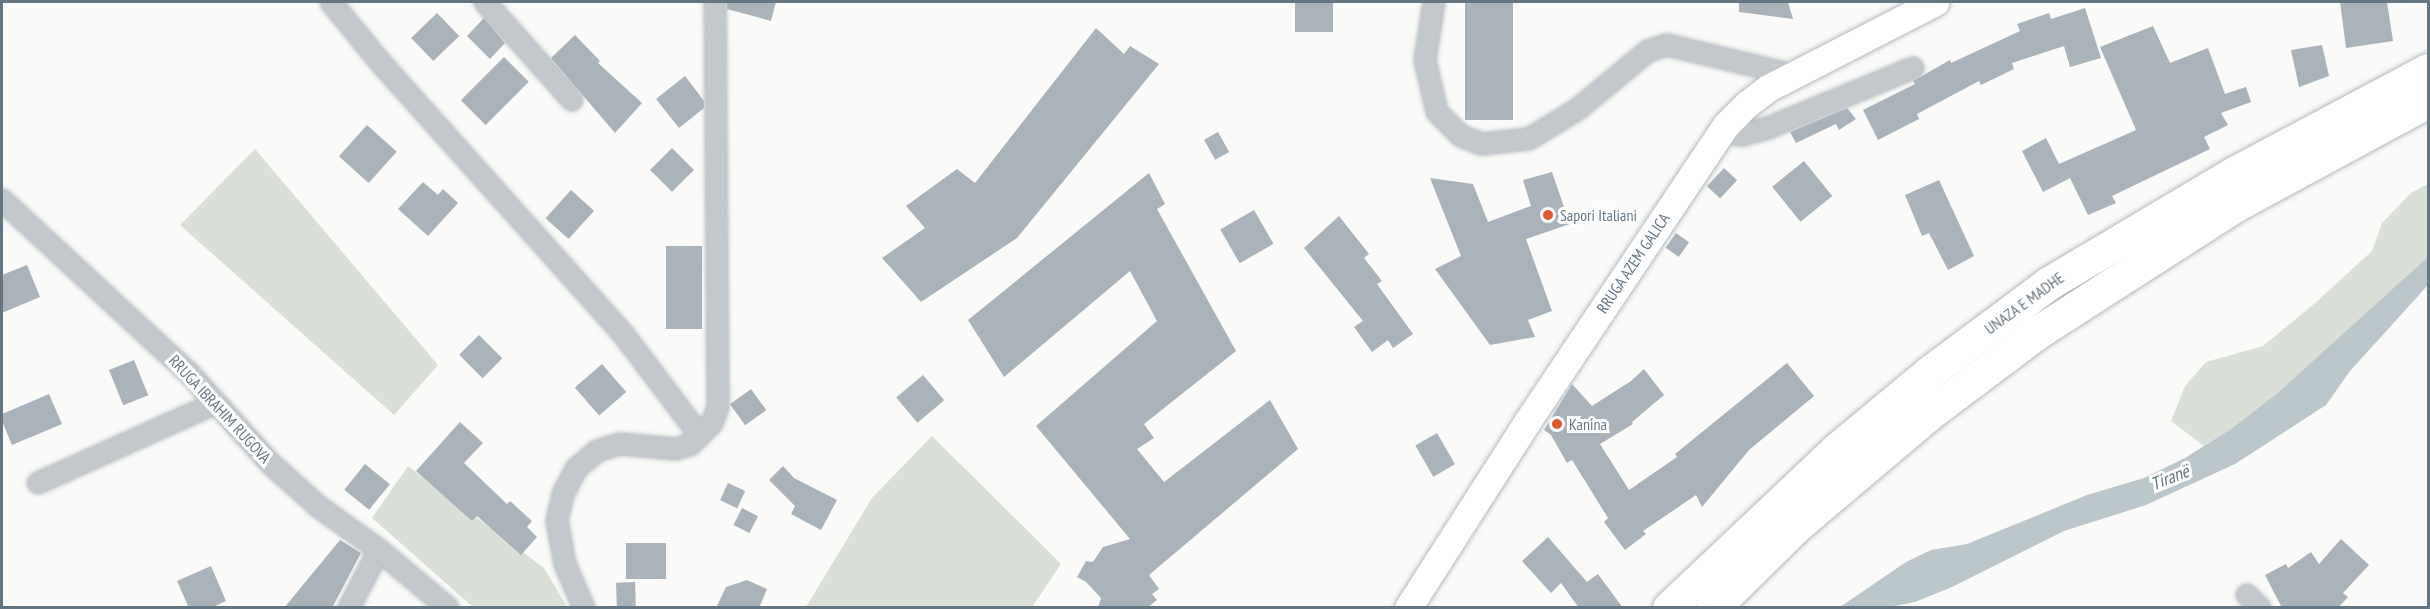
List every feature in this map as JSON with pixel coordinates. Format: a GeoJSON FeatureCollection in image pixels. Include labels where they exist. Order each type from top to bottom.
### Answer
{"type":"FeatureCollection","features":[{"type":"Feature","properties":{"kind":"highway","name":"UNAZA E MADHE"},"geometry":{"type":"LineString","coordinates":[[1669,608],[1836,450],[1932,371],[2049,283],[2236,172],[2428,70]]}},
{"type":"Feature","properties":{"kind":"highway","name":"UNAZA E MADHE"},"geometry":{"type":"LineString","coordinates":[[1713,608],[1813,512],[1930,413],[2038,332],[2234,206],[2428,100]]}},
{"type":"Feature","properties":{"kind":"main road","name":"RRUGA AZEM GALICA"},"geometry":{"type":"LineString","coordinates":[[1408,608],[1527,422],[1721,132],[1747,104],[1793,75],[1908,8],[1935,2]]}},
{"type":"Feature","properties":{"kind":"street"},"geometry":{"type":"LineString","coordinates":[[331,2],[380,62],[624,335],[700,436]]}},
{"type":"Feature","properties":{"kind":"street"},"geometry":{"type":"LineString","coordinates":[[485,2],[572,100]]}},
{"type":"Feature","properties":{"kind":"street"},"geometry":{"type":"LineString","coordinates":[[584,608],[565,564],[557,521],[563,494],[577,468],[597,451],[620,444],[676,449],[690,445],[712,423],[718,407],[720,388],[715,2]]}},
{"type":"Feature","properties":{"kind":"street"},"geometry":{"type":"LineString","coordinates":[[1434,2],[1425,60],[1437,112],[1461,136],[1482,144],[1529,139],[1578,109],[1648,51],[1667,45],[1793,75]]}},
{"type":"Feature","properties":{"kind":"street"},"geometry":{"type":"LineString","coordinates":[[1721,132],[1742,135],[1768,128],[1913,68]]}},
{"type":"Feature","properties":{"kind":"street","name":"RRUGA IBRAHIM RUGOVA"},"geometry":{"type":"LineString","coordinates":[[2,200],[87,276],[189,374],[279,471],[348,530],[380,550],[448,608]]}},
{"type":"Feature","properties":{"kind":"street"},"geometry":{"type":"LineString","coordinates":[[38,483],[216,403]]}},
{"type":"Feature","properties":{"kind":"street"},"geometry":{"type":"LineString","coordinates":[[349,608],[380,550]]}},
{"type":"Feature","properties":{"kind":"shaded area"},"geometry":{"type":"Polygon","coordinates":[[[255,149],[438,365],[394,415],[180,225],[255,149]]]}},
{"type":"Feature","properties":{"kind":"shaded area"},"geometry":{"type":"Polygon","coordinates":[[[2428,184],[2428,257],[2334,344],[2280,391],[2231,429],[2204,446],[2171,421],[2185,386],[2206,362],[2263,346],[2314,304],[2372,251],[2382,223],[2411,193],[2428,184]]]}},
{"type":"Feature","properties":{"kind":"shaded area"},"geometry":{"type":"Polygon","coordinates":[[[932,436],[1061,564],[1032,607],[806,607],[872,498],[932,436]]]}},
{"type":"Feature","properties":{"kind":"shaded area"},"geometry":{"type":"Polygon","coordinates":[[[408,466],[544,568],[567,607],[473,607],[372,518],[408,466]]]}},
{"type":"Feature","properties":{"kind":"water","name":"Tiranë"},"geometry":{"type":"Polygon","coordinates":[[[2428,257],[2428,285],[2350,371],[2326,405],[2235,464],[2146,505],[2064,531],[1952,587],[1915,602],[1889,607],[1840,607],[1906,562],[1931,550],[1967,544],[2087,495],[2144,478],[2185,458],[2231,429],[2280,391],[2428,257]]]}},
{"type":"Feature","properties":{"kind":"building"},"geometry":{"type":"Polygon","coordinates":[[[727,2],[776,2],[771,21],[727,9],[727,2]]]}},
{"type":"Feature","properties":{"kind":"building"},"geometry":{"type":"Polygon","coordinates":[[[1295,2],[1333,2],[1333,32],[1295,32],[1295,2]]]}},
{"type":"Feature","properties":{"kind":"building"},"geometry":{"type":"Polygon","coordinates":[[[1465,2],[1513,2],[1513,120],[1465,120],[1465,2]]]}},
{"type":"Feature","properties":{"kind":"building"},"geometry":{"type":"Polygon","coordinates":[[[1739,2],[1788,2],[1793,19],[1739,12],[1739,2]]]}},
{"type":"Feature","properties":{"kind":"building"},"geometry":{"type":"Polygon","coordinates":[[[2340,2],[2387,2],[2393,41],[2346,48],[2340,2]]]}},
{"type":"Feature","properties":{"kind":"building"},"geometry":{"type":"Polygon","coordinates":[[[2085,8],[2101,58],[2070,67],[2064,46],[2012,63],[2014,69],[1981,85],[1979,81],[1917,114],[1919,119],[1878,140],[1863,110],[1915,84],[1913,81],[1950,60],[1951,63],[2020,31],[2017,24],[2049,13],[2051,19],[2085,8]]]}},
{"type":"Feature","properties":{"kind":"building"},"geometry":{"type":"Polygon","coordinates":[[[437,13],[459,36],[433,61],[411,38],[437,13]]]}},
{"type":"Feature","properties":{"kind":"building"},"geometry":{"type":"Polygon","coordinates":[[[484,18],[505,43],[490,59],[467,36],[484,18]]]}},
{"type":"Feature","properties":{"kind":"building"},"geometry":{"type":"Polygon","coordinates":[[[2153,26],[2170,63],[2208,48],[2225,94],[2246,87],[2251,102],[2221,113],[2228,125],[2204,137],[2210,149],[2112,196],[2116,203],[2088,215],[2070,178],[2043,192],[2022,151],[2046,138],[2059,164],[2136,130],[2100,47],[2153,26]]]}},
{"type":"Feature","properties":{"kind":"building"},"geometry":{"type":"Polygon","coordinates":[[[1096,28],[1124,54],[1130,46],[1159,64],[1017,238],[921,302],[882,258],[925,228],[906,206],[957,169],[975,183],[1096,28]]]}},
{"type":"Feature","properties":{"kind":"building"},"geometry":{"type":"Polygon","coordinates":[[[575,35],[600,61],[598,63],[642,103],[615,133],[551,58],[575,35]]]}},
{"type":"Feature","properties":{"kind":"building"},"geometry":{"type":"Polygon","coordinates":[[[2322,45],[2329,76],[2299,87],[2291,50],[2322,45]]]}},
{"type":"Feature","properties":{"kind":"building"},"geometry":{"type":"Polygon","coordinates":[[[504,57],[529,82],[486,125],[461,100],[504,57]]]}},
{"type":"Feature","properties":{"kind":"building"},"geometry":{"type":"Polygon","coordinates":[[[685,76],[704,101],[704,108],[679,128],[656,99],[685,76]]]}},
{"type":"Feature","properties":{"kind":"building"},"geometry":{"type":"Polygon","coordinates":[[[1847,108],[1856,119],[1839,130],[1836,124],[1796,143],[1790,132],[1847,108]]]}},
{"type":"Feature","properties":{"kind":"building"},"geometry":{"type":"Polygon","coordinates":[[[367,125],[397,152],[369,183],[339,156],[367,125]]]}},
{"type":"Feature","properties":{"kind":"building"},"geometry":{"type":"Polygon","coordinates":[[[1218,132],[1229,152],[1215,160],[1204,140],[1218,132]]]}},
{"type":"Feature","properties":{"kind":"building"},"geometry":{"type":"Polygon","coordinates":[[[672,148],[694,170],[672,192],[650,170],[672,148]]]}},
{"type":"Feature","properties":{"kind":"building"},"geometry":{"type":"Polygon","coordinates":[[[1804,161],[1832,196],[1800,222],[1772,187],[1804,161]]]}},
{"type":"Feature","properties":{"kind":"building"},"geometry":{"type":"Polygon","coordinates":[[[1724,168],[1737,180],[1720,199],[1707,186],[1724,168]]]}},
{"type":"Feature","properties":{"kind":"building"},"geometry":{"type":"Polygon","coordinates":[[[1552,172],[1570,224],[1526,239],[1552,311],[1528,320],[1535,337],[1490,345],[1435,269],[1461,256],[1430,178],[1473,184],[1488,222],[1531,206],[1523,180],[1552,172]]]}},
{"type":"Feature","properties":{"kind":"building"},"geometry":{"type":"Polygon","coordinates":[[[1149,173],[1165,204],[1157,209],[1236,351],[1144,424],[1154,438],[1137,449],[1164,482],[1270,400],[1298,449],[1149,575],[1159,589],[1152,594],[1157,600],[1147,608],[1098,608],[1101,598],[1086,582],[1077,577],[1086,561],[1093,562],[1103,547],[1130,539],[1036,426],[1157,321],[1130,271],[1004,377],[968,320],[1149,173]]]}},
{"type":"Feature","properties":{"kind":"building"},"geometry":{"type":"Polygon","coordinates":[[[1939,180],[1974,256],[1948,270],[1929,233],[1922,236],[1905,195],[1939,180]]]}},
{"type":"Feature","properties":{"kind":"building"},"geometry":{"type":"Polygon","coordinates":[[[423,182],[438,195],[443,189],[458,203],[428,236],[398,209],[423,182]]]}},
{"type":"Feature","properties":{"kind":"building"},"geometry":{"type":"Polygon","coordinates":[[[571,190],[594,211],[569,239],[546,218],[571,190]]]}},
{"type":"Feature","properties":{"kind":"building"},"geometry":{"type":"Polygon","coordinates":[[[1254,210],[1274,244],[1240,263],[1220,230],[1254,210]]]}},
{"type":"Feature","properties":{"kind":"building"},"geometry":{"type":"Polygon","coordinates":[[[1339,216],[1369,254],[1364,258],[1382,281],[1377,284],[1413,334],[1393,348],[1388,340],[1372,352],[1354,327],[1363,321],[1304,248],[1339,216]]]}},
{"type":"Feature","properties":{"kind":"building"},"geometry":{"type":"Polygon","coordinates":[[[1676,233],[1689,242],[1679,257],[1666,248],[1676,233]]]}},
{"type":"Feature","properties":{"kind":"building"},"geometry":{"type":"Polygon","coordinates":[[[666,246],[702,246],[702,329],[666,329],[666,246]]]}},
{"type":"Feature","properties":{"kind":"building"},"geometry":{"type":"Polygon","coordinates":[[[27,265],[40,297],[2,313],[2,275],[27,265]]]}},
{"type":"Feature","properties":{"kind":"building"},"geometry":{"type":"Polygon","coordinates":[[[479,335],[502,358],[483,378],[459,355],[479,335]]]}},
{"type":"Feature","properties":{"kind":"building"},"geometry":{"type":"Polygon","coordinates":[[[134,360],[148,395],[123,405],[109,370],[134,360]]]}},
{"type":"Feature","properties":{"kind":"building"},"geometry":{"type":"Polygon","coordinates":[[[1787,363],[1814,396],[1749,450],[1702,507],[1696,495],[1643,531],[1646,534],[1625,550],[1604,522],[1608,518],[1572,460],[1567,463],[1551,435],[1544,430],[1572,384],[1592,406],[1631,381],[1644,369],[1664,395],[1632,422],[1633,424],[1600,444],[1629,490],[1677,457],[1675,454],[1787,363]]]}},
{"type":"Feature","properties":{"kind":"building"},"geometry":{"type":"Polygon","coordinates":[[[602,364],[626,392],[599,416],[575,388],[602,364]]]}},
{"type":"Feature","properties":{"kind":"building"},"geometry":{"type":"Polygon","coordinates":[[[923,375],[944,400],[917,423],[896,397],[923,375]]]}},
{"type":"Feature","properties":{"kind":"building"},"geometry":{"type":"Polygon","coordinates":[[[751,389],[766,410],[745,425],[730,404],[751,389]]]}},
{"type":"Feature","properties":{"kind":"building"},"geometry":{"type":"Polygon","coordinates":[[[49,394],[62,424],[12,445],[2,421],[2,414],[49,394]]]}},
{"type":"Feature","properties":{"kind":"building"},"geometry":{"type":"Polygon","coordinates":[[[460,422],[483,443],[464,463],[507,504],[510,501],[532,521],[527,527],[537,537],[521,555],[477,516],[472,521],[416,471],[460,422]]]}},
{"type":"Feature","properties":{"kind":"building"},"geometry":{"type":"Polygon","coordinates":[[[1437,433],[1455,464],[1433,477],[1415,446],[1437,433]]]}},
{"type":"Feature","properties":{"kind":"building"},"geometry":{"type":"Polygon","coordinates":[[[365,464],[390,484],[369,510],[344,490],[365,464]]]}},
{"type":"Feature","properties":{"kind":"building"},"geometry":{"type":"Polygon","coordinates":[[[783,466],[794,478],[837,500],[821,530],[791,514],[795,506],[769,480],[783,466]]]}},
{"type":"Feature","properties":{"kind":"building"},"geometry":{"type":"Polygon","coordinates":[[[728,483],[745,491],[737,508],[720,500],[728,483]]]}},
{"type":"Feature","properties":{"kind":"building"},"geometry":{"type":"Polygon","coordinates":[[[742,508],[758,516],[749,533],[733,525],[742,508]]]}},
{"type":"Feature","properties":{"kind":"building"},"geometry":{"type":"Polygon","coordinates":[[[1548,537],[1587,582],[1598,574],[1623,608],[1579,608],[1561,583],[1551,593],[1522,561],[1548,537]]]}},
{"type":"Feature","properties":{"kind":"building"},"geometry":{"type":"Polygon","coordinates":[[[2341,539],[2369,565],[2343,593],[2348,597],[2338,608],[2282,608],[2265,575],[2286,564],[2288,568],[2311,552],[2319,564],[2341,539]]]}},
{"type":"Feature","properties":{"kind":"building"},"geometry":{"type":"Polygon","coordinates":[[[340,540],[361,553],[332,608],[284,608],[340,540]]]}},
{"type":"Feature","properties":{"kind":"building"},"geometry":{"type":"Polygon","coordinates":[[[626,543],[666,543],[666,579],[626,579],[626,543]]]}},
{"type":"Feature","properties":{"kind":"building"},"geometry":{"type":"Polygon","coordinates":[[[211,566],[226,601],[211,608],[189,608],[177,581],[211,566]]]}},
{"type":"Feature","properties":{"kind":"building"},"geometry":{"type":"Polygon","coordinates":[[[747,580],[767,589],[759,608],[716,608],[726,587],[747,580]]]}},
{"type":"Feature","properties":{"kind":"building"},"geometry":{"type":"Polygon","coordinates":[[[635,582],[636,608],[617,608],[616,583],[635,582]]]}},
{"type":"Feature","properties":{"kind":"place","name":"Sapori Italiani"},"geometry":{"type":"Point","coordinates":[1548,215]}},
{"type":"Feature","properties":{"kind":"place","name":"Kanina"},"geometry":{"type":"Point","coordinates":[1557,424]}}]}
